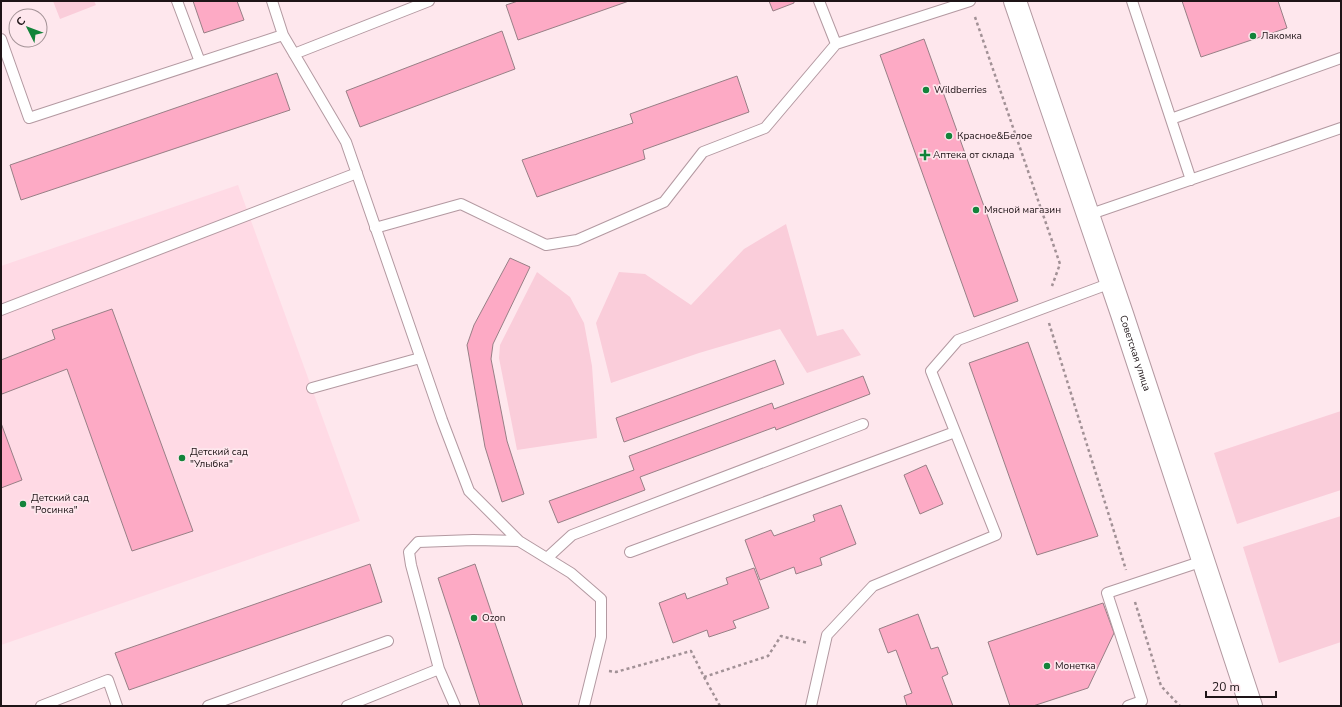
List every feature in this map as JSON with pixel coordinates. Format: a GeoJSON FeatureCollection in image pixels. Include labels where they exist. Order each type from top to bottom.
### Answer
{"type":"FeatureCollection","features":[{"type":"Feature","properties":{"kind":"main road","name":"Советская улица"},"geometry":{"type":"LineString","coordinates":[[1014,1],[1111,283],[1251,706]]}},
{"type":"Feature","properties":{"kind":"lane"},"geometry":{"type":"LineString","coordinates":[[178,1],[200,62]]}},
{"type":"Feature","properties":{"kind":"lane"},"geometry":{"type":"LineString","coordinates":[[272,1],[283,35],[346,142],[420,358],[469,491],[520,541],[571,573],[601,599],[601,637],[584,706]]}},
{"type":"Feature","properties":{"kind":"lane"},"geometry":{"type":"LineString","coordinates":[[294,54],[429,1]]}},
{"type":"Feature","properties":{"kind":"lane"},"geometry":{"type":"LineString","coordinates":[[820,1],[836,44]]}},
{"type":"Feature","properties":{"kind":"lane"},"geometry":{"type":"LineString","coordinates":[[375,228],[461,204],[546,244],[577,240],[664,202],[703,152],[765,128],[836,44],[970,1]]}},
{"type":"Feature","properties":{"kind":"lane"},"geometry":{"type":"LineString","coordinates":[[1132,1],[1191,180]]}},
{"type":"Feature","properties":{"kind":"lane"},"geometry":{"type":"LineString","coordinates":[[1,39],[29,118],[283,35]]}},
{"type":"Feature","properties":{"kind":"lane"},"geometry":{"type":"LineString","coordinates":[[1171,119],[1341,58]]}},
{"type":"Feature","properties":{"kind":"lane"},"geometry":{"type":"LineString","coordinates":[[1088,215],[1341,128]]}},
{"type":"Feature","properties":{"kind":"lane"},"geometry":{"type":"LineString","coordinates":[[1,310],[357,173]]}},
{"type":"Feature","properties":{"kind":"lane"},"geometry":{"type":"LineString","coordinates":[[811,706],[827,635],[873,586],[996,535],[931,370],[958,340],[1111,283]]}},
{"type":"Feature","properties":{"kind":"lane"},"geometry":{"type":"LineString","coordinates":[[312,388],[420,358]]}},
{"type":"Feature","properties":{"kind":"lane"},"geometry":{"type":"LineString","coordinates":[[547,558],[572,535],[863,424]]}},
{"type":"Feature","properties":{"kind":"lane"},"geometry":{"type":"LineString","coordinates":[[630,552],[955,432]]}},
{"type":"Feature","properties":{"kind":"lane"},"geometry":{"type":"LineString","coordinates":[[455,706],[439,669],[411,565],[409,552],[418,542],[473,540],[520,541]]}},
{"type":"Feature","properties":{"kind":"lane"},"geometry":{"type":"LineString","coordinates":[[1128,706],[1142,701],[1107,593],[1203,561]]}},
{"type":"Feature","properties":{"kind":"lane"},"geometry":{"type":"LineString","coordinates":[[208,706],[388,641]]}},
{"type":"Feature","properties":{"kind":"lane"},"geometry":{"type":"LineString","coordinates":[[347,706],[439,669]]}},
{"type":"Feature","properties":{"kind":"lane"},"geometry":{"type":"LineString","coordinates":[[41,706],[108,680],[117,706]]}},
{"type":"Feature","properties":{"kind":"path"},"geometry":{"type":"LineString","coordinates":[[970,1],[1060,264],[1044,308],[1161,686],[1180,706]]}},
{"type":"Feature","properties":{"kind":"path"},"geometry":{"type":"LineString","coordinates":[[704,677],[768,656],[781,636],[824,647]]}},
{"type":"Feature","properties":{"kind":"path"},"geometry":{"type":"LineString","coordinates":[[594,668],[616,672],[691,651],[720,706]]}},
{"type":"Feature","properties":{"kind":"shaded area"},"geometry":{"type":"Polygon","coordinates":[[[53,1],[94,1],[96,5],[60,19],[53,1]]]}},
{"type":"Feature","properties":{"kind":"shaded area","name":"Детский сад \"Улыбка\""},"geometry":{"type":"Polygon","coordinates":[[[238,185],[360,521],[1,645],[1,266],[238,185]]]}},
{"type":"Feature","properties":{"kind":"shaded area"},"geometry":{"type":"Polygon","coordinates":[[[786,224],[817,336],[843,329],[861,355],[807,373],[780,329],[699,353],[611,383],[596,323],[619,272],[645,274],[691,305],[744,249],[786,224]]]}},
{"type":"Feature","properties":{"kind":"shaded area"},"geometry":{"type":"Polygon","coordinates":[[[537,272],[570,297],[584,323],[592,366],[597,438],[517,450],[499,358],[500,345],[537,272]]]}},
{"type":"Feature","properties":{"kind":"shaded area"},"geometry":{"type":"Polygon","coordinates":[[[1341,411],[1341,490],[1237,524],[1214,453],[1341,411]]]}},
{"type":"Feature","properties":{"kind":"shaded area"},"geometry":{"type":"Polygon","coordinates":[[[1341,516],[1341,642],[1279,663],[1243,547],[1341,516]]]}},
{"type":"Feature","properties":{"kind":"building"},"geometry":{"type":"Polygon","coordinates":[[[193,1],[237,1],[244,20],[204,33],[193,1]]]}},
{"type":"Feature","properties":{"kind":"building"},"geometry":{"type":"Polygon","coordinates":[[[518,1],[629,1],[518,40],[506,5],[518,1]]]}},
{"type":"Feature","properties":{"kind":"building"},"geometry":{"type":"Polygon","coordinates":[[[769,1],[794,1],[794,3],[773,11],[769,1]]]}},
{"type":"Feature","properties":{"kind":"building"},"geometry":{"type":"Polygon","coordinates":[[[1182,1],[1278,1],[1287,28],[1201,57],[1182,1]]]}},
{"type":"Feature","properties":{"kind":"building"},"geometry":{"type":"Polygon","coordinates":[[[502,31],[515,69],[360,127],[346,91],[502,31]]]}},
{"type":"Feature","properties":{"kind":"building"},"geometry":{"type":"Polygon","coordinates":[[[924,39],[1018,301],[974,317],[880,55],[924,39]]]}},
{"type":"Feature","properties":{"kind":"building"},"geometry":{"type":"Polygon","coordinates":[[[277,73],[290,110],[21,200],[10,165],[277,73]]]}},
{"type":"Feature","properties":{"kind":"building"},"geometry":{"type":"Polygon","coordinates":[[[737,76],[749,112],[643,150],[645,159],[537,197],[522,160],[633,123],[630,114],[737,76]]]}},
{"type":"Feature","properties":{"kind":"building"},"geometry":{"type":"Polygon","coordinates":[[[510,258],[530,267],[493,344],[491,359],[507,441],[524,494],[502,502],[485,447],[467,345],[474,325],[510,258]]]}},
{"type":"Feature","properties":{"kind":"building"},"geometry":{"type":"Polygon","coordinates":[[[112,309],[193,531],[132,551],[67,369],[2,394],[1,391],[1,360],[55,339],[52,330],[112,309]]]}},
{"type":"Feature","properties":{"kind":"building"},"geometry":{"type":"Polygon","coordinates":[[[1028,342],[1098,536],[1037,555],[969,363],[1028,342]]]}},
{"type":"Feature","properties":{"kind":"building"},"geometry":{"type":"Polygon","coordinates":[[[775,360],[784,384],[624,442],[616,418],[775,360]]]}},
{"type":"Feature","properties":{"kind":"building"},"geometry":{"type":"Polygon","coordinates":[[[863,376],[870,394],[776,430],[775,427],[640,477],[645,490],[558,523],[549,501],[634,470],[629,456],[772,403],[774,409],[863,376]]]}},
{"type":"Feature","properties":{"kind":"building"},"geometry":{"type":"Polygon","coordinates":[[[1,423],[22,480],[1,488],[1,423]]]}},
{"type":"Feature","properties":{"kind":"building"},"geometry":{"type":"Polygon","coordinates":[[[926,465],[943,504],[920,514],[904,475],[926,465]]]}},
{"type":"Feature","properties":{"kind":"building"},"geometry":{"type":"Polygon","coordinates":[[[841,505],[856,544],[820,558],[822,565],[796,574],[794,567],[760,580],[745,540],[771,530],[774,536],[815,521],[813,515],[841,505]]]}},
{"type":"Feature","properties":{"kind":"building"},"geometry":{"type":"Polygon","coordinates":[[[370,564],[382,602],[129,690],[115,653],[370,564]]]}},
{"type":"Feature","properties":{"kind":"building"},"geometry":{"type":"Polygon","coordinates":[[[475,564],[523,706],[480,706],[438,578],[475,564]]]}},
{"type":"Feature","properties":{"kind":"building"},"geometry":{"type":"Polygon","coordinates":[[[754,568],[769,608],[733,621],[736,628],[709,637],[707,630],[673,643],[659,603],[685,593],[687,599],[728,584],[726,578],[754,568]]]}},
{"type":"Feature","properties":{"kind":"building","name":"Монетка"},"geometry":{"type":"Polygon","coordinates":[[[1103,603],[1114,633],[1088,688],[1033,706],[1010,706],[988,642],[1103,603]]]}},
{"type":"Feature","properties":{"kind":"building"},"geometry":{"type":"Polygon","coordinates":[[[918,614],[931,649],[938,647],[948,674],[942,677],[953,706],[907,706],[904,696],[912,693],[896,650],[888,653],[879,629],[918,614]]]}},
{"type":"Feature","properties":{"kind":"place","name":"Лакомка"},"geometry":{"type":"Point","coordinates":[1253,36]}},
{"type":"Feature","properties":{"kind":"place","name":"Wildberries"},"geometry":{"type":"Point","coordinates":[926,90]}},
{"type":"Feature","properties":{"kind":"place","name":"Красное&Белое"},"geometry":{"type":"Point","coordinates":[949,136]}},
{"type":"Feature","properties":{"kind":"place","name":"Аптека от склада"},"geometry":{"type":"Point","coordinates":[925,155]}},
{"type":"Feature","properties":{"kind":"place","name":"Мясной магазин"},"geometry":{"type":"Point","coordinates":[976,210]}},
{"type":"Feature","properties":{"kind":"place","name":"Детский сад \"Улыбка\""},"geometry":{"type":"Point","coordinates":[182,458]}},
{"type":"Feature","properties":{"kind":"place","name":"Детский сад \"Росинка\""},"geometry":{"type":"Point","coordinates":[23,504]}},
{"type":"Feature","properties":{"kind":"place","name":"Ozon"},"geometry":{"type":"Point","coordinates":[474,618]}},
{"type":"Feature","properties":{"kind":"place","name":"Монетка"},"geometry":{"type":"Point","coordinates":[1047,666]}}]}
